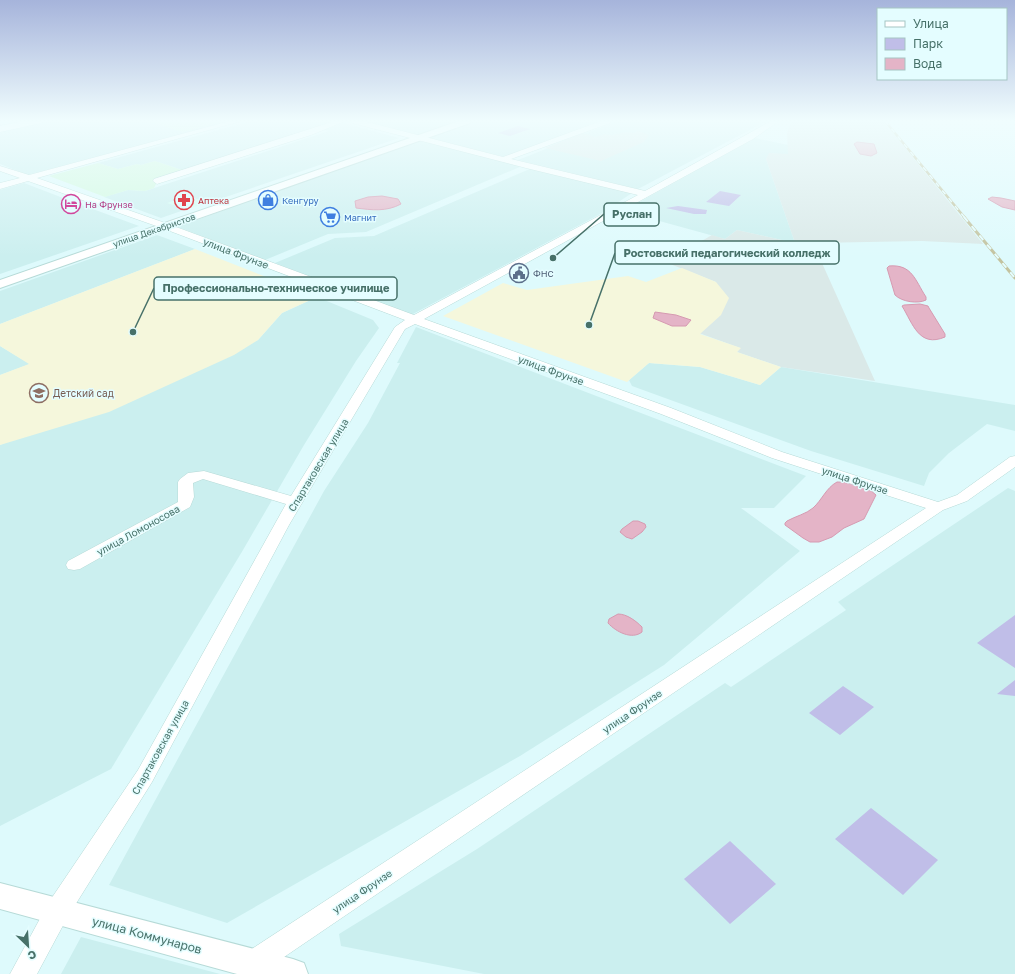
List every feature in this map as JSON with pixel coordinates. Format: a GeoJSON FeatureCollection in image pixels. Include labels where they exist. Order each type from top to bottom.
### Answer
{"type":"FeatureCollection","features":[{"type":"Feature","properties":{"kind":"street"},"geometry":{"type":"LineString","coordinates":[[0,186],[73,166]]}},
{"type":"Feature","properties":{"kind":"street"},"geometry":{"type":"LineString","coordinates":[[157,181],[203,166]]}},
{"type":"Feature","properties":{"kind":"street","name":"улица Декабристов"},"geometry":{"type":"LineString","coordinates":[[0,284],[334,166]]}},
{"type":"Feature","properties":{"kind":"street"},"geometry":{"type":"LineString","coordinates":[[531,166],[646,194]]}},
{"type":"Feature","properties":{"kind":"street","name":"Спартаковская улица"},"geometry":{"type":"LineString","coordinates":[[23,974],[58,910],[145,776],[295,502],[401,327],[413,319],[696,166]]}},
{"type":"Feature","properties":{"kind":"street","name":"улица Фрунзе"},"geometry":{"type":"LineString","coordinates":[[0,168],[165,226],[413,319],[666,411],[777,454],[938,507]]}},
{"type":"Feature","properties":{"kind":"street"},"geometry":{"type":"LineString","coordinates":[[938,507],[962,498],[1015,460]]}},
{"type":"Feature","properties":{"kind":"street","name":"улица Ломоносова"},"geometry":{"type":"LineString","coordinates":[[74,565],[185,504],[185,482],[188,478],[194,476],[204,475],[295,502]]}},
{"type":"Feature","properties":{"kind":"street","name":"улица Фрунзе"},"geometry":{"type":"LineString","coordinates":[[253,963],[938,507]]}},
{"type":"Feature","properties":{"kind":"street","name":"улица Коммунаров"},"geometry":{"type":"LineString","coordinates":[[0,896],[58,910],[293,974]]}},
{"type":"Feature","properties":{"kind":"shaded area"},"geometry":{"type":"Polygon","coordinates":[[[6,166],[65,166],[30,176],[6,166]]]}},
{"type":"Feature","properties":{"kind":"shaded area"},"geometry":{"type":"Polygon","coordinates":[[[85,166],[110,166],[118,169],[128,166],[171,166],[182,170],[156,178],[154,181],[157,182],[154,188],[145,191],[128,190],[105,197],[49,176],[85,166]]]}},
{"type":"Feature","properties":{"kind":"shaded area"},"geometry":{"type":"Polygon","coordinates":[[[110,166],[128,166],[118,169],[110,166]]]}},
{"type":"Feature","properties":{"kind":"shaded area"},"geometry":{"type":"Polygon","coordinates":[[[171,166],[193,166],[182,170],[171,166]]]}},
{"type":"Feature","properties":{"kind":"shaded area"},"geometry":{"type":"Polygon","coordinates":[[[220,166],[315,166],[208,203],[188,196],[168,203],[187,209],[161,218],[104,197],[128,190],[145,191],[220,166]]]}},
{"type":"Feature","properties":{"kind":"shaded area"},"geometry":{"type":"Polygon","coordinates":[[[342,166],[521,166],[366,232],[328,234],[265,260],[178,227],[342,166]]]}},
{"type":"Feature","properties":{"kind":"shaded area"},"geometry":{"type":"Polygon","coordinates":[[[545,166],[681,166],[638,189],[545,166]]]}},
{"type":"Feature","properties":{"kind":"shaded area"},"geometry":{"type":"Polygon","coordinates":[[[704,166],[769,166],[795,243],[737,230],[725,239],[623,211],[704,166]]]}},
{"type":"Feature","properties":{"kind":"shaded area"},"geometry":{"type":"Polygon","coordinates":[[[769,166],[920,166],[983,244],[922,241],[813,243],[875,381],[781,367],[737,352],[740,348],[699,333],[716,282],[665,262],[712,235],[725,239],[737,230],[795,243],[769,166]]]}},
{"type":"Feature","properties":{"kind":"shaded area"},"geometry":{"type":"Polygon","coordinates":[[[532,168],[632,193],[602,213],[411,315],[275,263],[335,238],[374,236],[532,168]]]}},
{"type":"Feature","properties":{"kind":"shaded area"},"geometry":{"type":"Polygon","coordinates":[[[24,183],[139,226],[0,274],[0,190],[24,183]]]}},
{"type":"Feature","properties":{"kind":"shaded area"},"geometry":{"type":"Polygon","coordinates":[[[188,196],[208,203],[187,209],[167,203],[188,196]]]}},
{"type":"Feature","properties":{"kind":"shaded area"},"geometry":{"type":"Polygon","coordinates":[[[157,235],[195,249],[0,324],[0,291],[157,235]]]}},
{"type":"Feature","properties":{"kind":"shaded area"},"geometry":{"type":"Polygon","coordinates":[[[195,249],[317,297],[282,313],[258,340],[234,355],[109,412],[0,445],[0,375],[29,364],[0,346],[0,324],[195,249]]]}},
{"type":"Feature","properties":{"kind":"shaded area"},"geometry":{"type":"Polygon","coordinates":[[[682,268],[716,282],[729,298],[721,315],[700,334],[741,348],[737,352],[781,367],[760,385],[700,367],[649,363],[627,382],[443,316],[503,283],[527,290],[628,276],[646,282],[682,268]]]}},
{"type":"Feature","properties":{"kind":"shaded area"},"geometry":{"type":"Polygon","coordinates":[[[317,297],[373,320],[379,328],[356,361],[304,445],[243,550],[111,769],[0,826],[0,445],[258,340],[282,313],[317,297]]]}},
{"type":"Feature","properties":{"kind":"shaded area"},"geometry":{"type":"Polygon","coordinates":[[[416,327],[806,476],[774,508],[741,508],[800,551],[664,665],[520,756],[227,923],[109,885],[324,491],[368,423],[400,363],[397,363],[416,327]]]}},
{"type":"Feature","properties":{"kind":"shaded area"},"geometry":{"type":"Polygon","coordinates":[[[0,346],[30,364],[0,375],[0,346]]]}},
{"type":"Feature","properties":{"kind":"shaded area"},"geometry":{"type":"Polygon","coordinates":[[[649,363],[700,367],[760,385],[781,367],[1015,405],[1015,431],[987,424],[949,453],[929,473],[924,486],[811,451],[632,386],[629,380],[649,363]]]}},
{"type":"Feature","properties":{"kind":"shaded area"},"geometry":{"type":"Polygon","coordinates":[[[1008,488],[1015,491],[1015,974],[484,974],[341,946],[339,934],[477,849],[725,683],[731,687],[846,610],[838,602],[1008,488]]]}},
{"type":"Feature","properties":{"kind":"shaded area"},"geometry":{"type":"Polygon","coordinates":[[[81,937],[220,974],[61,974],[81,937]]]}},
{"type":"Feature","properties":{"kind":"green space"},"geometry":{"type":"Polygon","coordinates":[[[720,191],[741,195],[729,206],[706,202],[720,191]]]}},
{"type":"Feature","properties":{"kind":"green space"},"geometry":{"type":"Polygon","coordinates":[[[678,206],[707,210],[706,214],[694,214],[666,208],[678,206]]]}},
{"type":"Feature","properties":{"kind":"green space"},"geometry":{"type":"Polygon","coordinates":[[[1015,615],[1015,668],[977,643],[1015,615]]]}},
{"type":"Feature","properties":{"kind":"green space"},"geometry":{"type":"Polygon","coordinates":[[[1015,680],[1015,696],[997,694],[1015,680]]]}},
{"type":"Feature","properties":{"kind":"green space"},"geometry":{"type":"Polygon","coordinates":[[[843,686],[874,707],[840,735],[809,713],[843,686]]]}},
{"type":"Feature","properties":{"kind":"green space"},"geometry":{"type":"Polygon","coordinates":[[[871,808],[938,860],[903,895],[835,839],[871,808]]]}},
{"type":"Feature","properties":{"kind":"green space"},"geometry":{"type":"Polygon","coordinates":[[[730,841],[776,884],[730,924],[684,879],[730,841]]]}},
{"type":"Feature","properties":{"kind":"water"},"geometry":{"type":"Polygon","coordinates":[[[382,196],[398,199],[401,204],[395,207],[373,210],[356,208],[355,201],[368,197],[382,196]]]}},
{"type":"Feature","properties":{"kind":"water"},"geometry":{"type":"Polygon","coordinates":[[[992,197],[1015,201],[1015,210],[1002,207],[988,199],[992,197]]]}},
{"type":"Feature","properties":{"kind":"water"},"geometry":{"type":"Polygon","coordinates":[[[889,266],[897,266],[908,270],[916,279],[926,297],[926,300],[910,302],[895,295],[887,268],[889,266]]]}},
{"type":"Feature","properties":{"kind":"water"},"geometry":{"type":"Polygon","coordinates":[[[920,304],[928,306],[945,334],[945,337],[936,340],[929,339],[923,337],[914,327],[902,306],[920,304]]]}},
{"type":"Feature","properties":{"kind":"water"},"geometry":{"type":"Polygon","coordinates":[[[655,312],[676,315],[691,320],[686,326],[672,326],[653,318],[655,312]]]}},
{"type":"Feature","properties":{"kind":"water"},"geometry":{"type":"Polygon","coordinates":[[[837,482],[858,485],[868,489],[876,495],[864,519],[844,528],[832,537],[819,542],[810,542],[785,525],[787,521],[813,508],[830,487],[837,482]]]}},
{"type":"Feature","properties":{"kind":"water"},"geometry":{"type":"Polygon","coordinates":[[[633,521],[638,521],[645,524],[646,527],[632,539],[626,537],[620,532],[633,521]]]}},
{"type":"Feature","properties":{"kind":"water"},"geometry":{"type":"Polygon","coordinates":[[[618,614],[625,615],[634,620],[642,627],[642,632],[629,635],[615,629],[608,623],[609,619],[618,614]]]}},
{"type":"Feature","properties":{"kind":"railway"},"geometry":{"type":"LineString","coordinates":[[922,166],[965,218]]}},
{"type":"Feature","properties":{"kind":"railway"},"geometry":{"type":"LineString","coordinates":[[964,217],[1015,278]]}},
{"type":"Feature","properties":{"kind":"place","name":"Аптека"},"geometry":{"type":"Point","coordinates":[184,200]}},
{"type":"Feature","properties":{"kind":"place","name":"Кенгуру"},"geometry":{"type":"Point","coordinates":[268,200]}},
{"type":"Feature","properties":{"kind":"place","name":"На Фрунзе"},"geometry":{"type":"Point","coordinates":[71,204]}},
{"type":"Feature","properties":{"kind":"place","name":"Магнит"},"geometry":{"type":"Point","coordinates":[330,217]}},
{"type":"Feature","properties":{"kind":"place","name":"Руслан"},"geometry":{"type":"Point","coordinates":[553,258]}},
{"type":"Feature","properties":{"kind":"place","name":"ФНС"},"geometry":{"type":"Point","coordinates":[519,273]}},
{"type":"Feature","properties":{"kind":"place","name":"Ростовский педагогический колледж"},"geometry":{"type":"Point","coordinates":[589,325]}},
{"type":"Feature","properties":{"kind":"place","name":"Профессионально-техническое училище"},"geometry":{"type":"Point","coordinates":[133,332]}},
{"type":"Feature","properties":{"kind":"place","name":"Детский сад"},"geometry":{"type":"Point","coordinates":[39,393]}}]}
